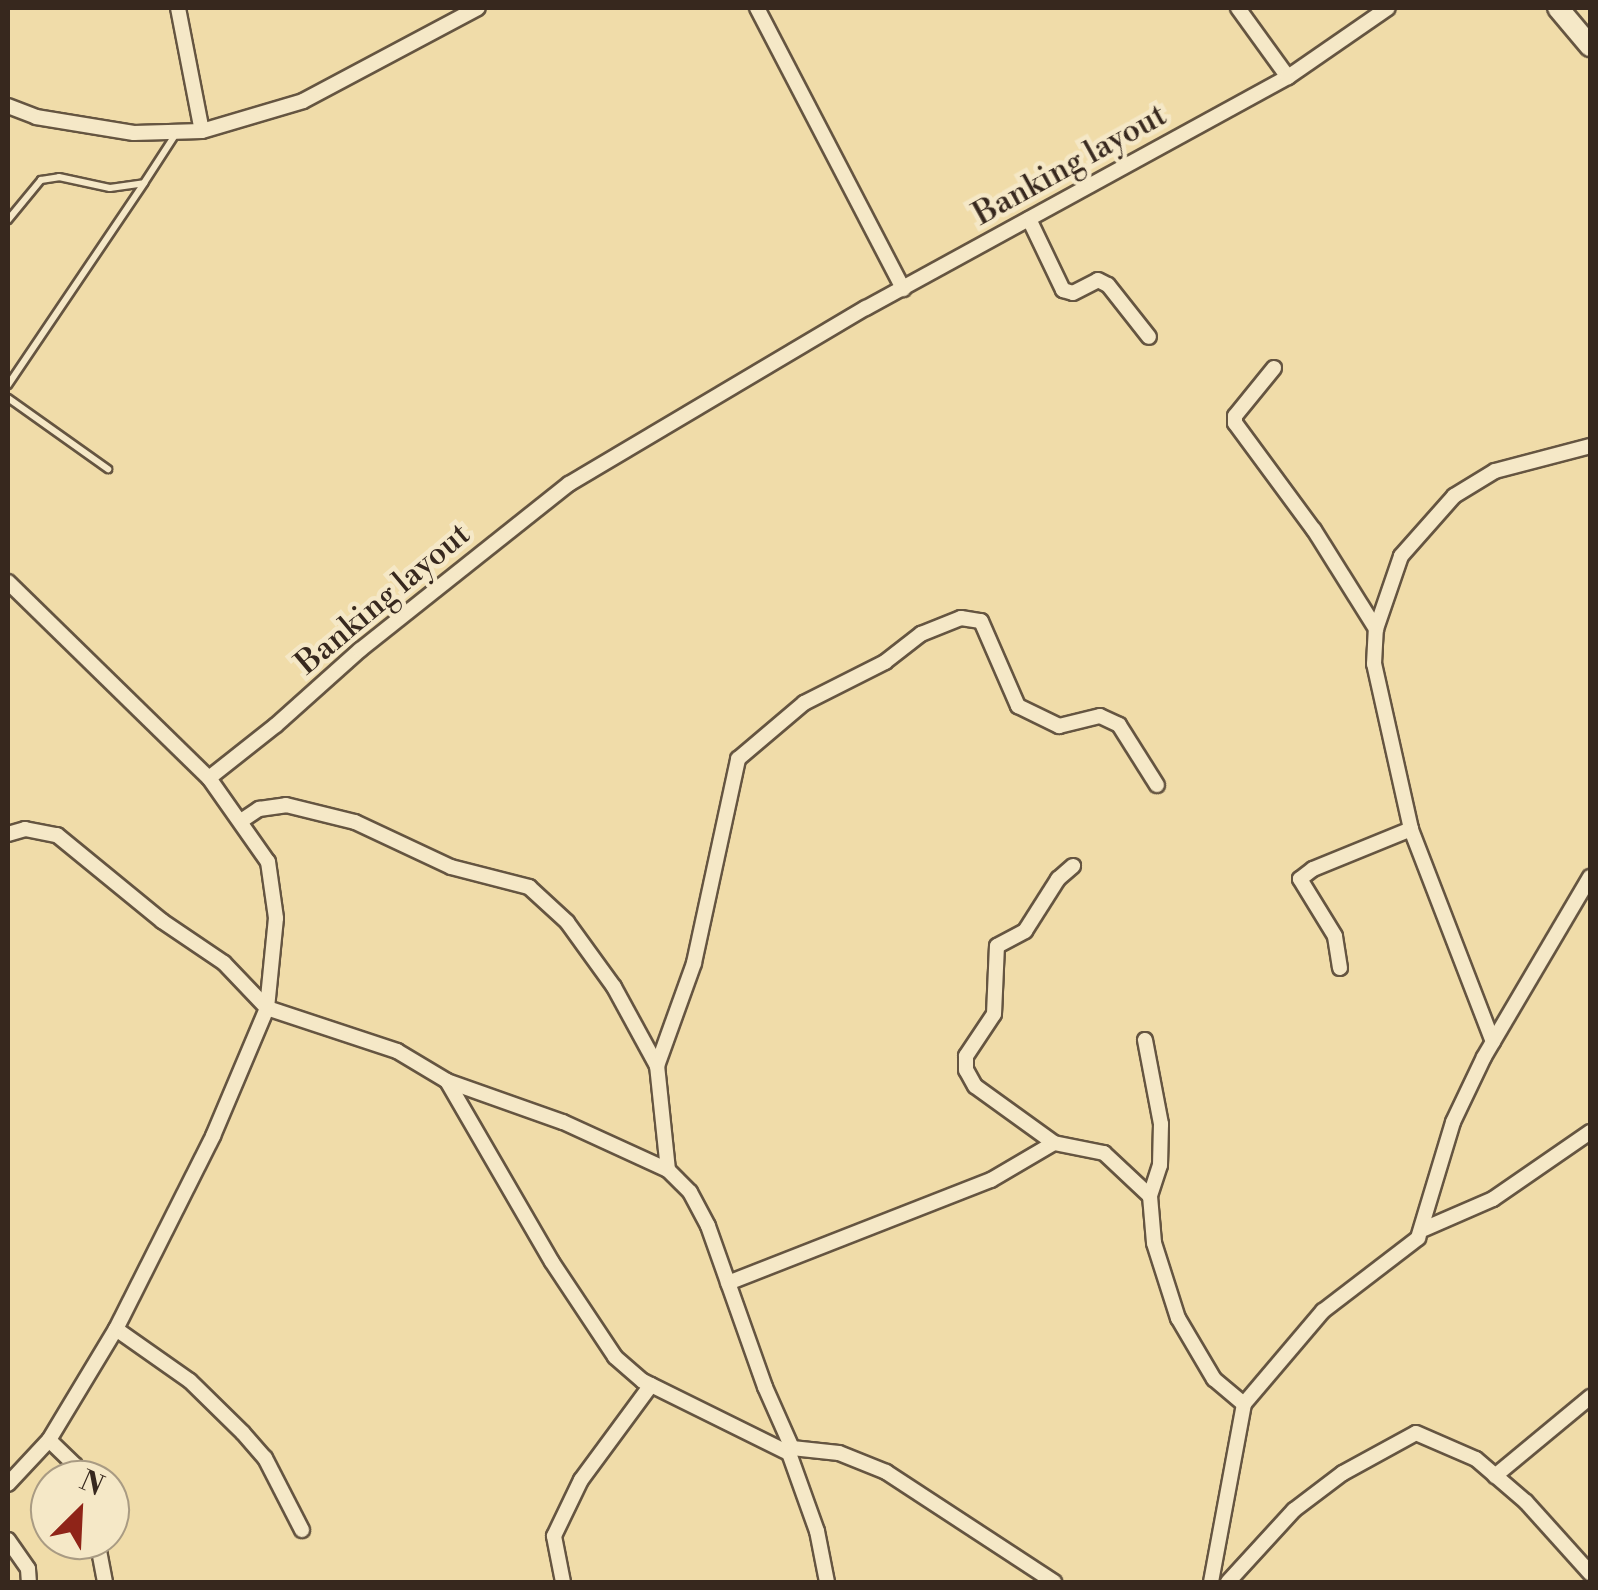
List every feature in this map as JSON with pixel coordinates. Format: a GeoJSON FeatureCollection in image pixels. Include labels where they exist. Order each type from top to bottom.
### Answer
{"type":"FeatureCollection","features":[{"type":"Feature","properties":{"kind":"main road"},"geometry":{"type":"LineString","coordinates":[[1558,8],[1590,46]]}},
{"type":"Feature","properties":{"kind":"street"},"geometry":{"type":"LineString","coordinates":[[178,8],[202,131]]}},
{"type":"Feature","properties":{"kind":"street"},"geometry":{"type":"LineString","coordinates":[[8,106],[36,117],[134,133],[202,131],[303,101],[478,8]]}},
{"type":"Feature","properties":{"kind":"street"},"geometry":{"type":"LineString","coordinates":[[757,8],[884,245],[903,288]]}},
{"type":"Feature","properties":{"kind":"street"},"geometry":{"type":"LineString","coordinates":[[1238,8],[1288,76]]}},
{"type":"Feature","properties":{"kind":"street","name":"Banking layout"},"geometry":{"type":"LineString","coordinates":[[209,778],[360,650],[569,484],[710,397],[1288,76],[1388,8]]}},
{"type":"Feature","properties":{"kind":"street"},"geometry":{"type":"LineString","coordinates":[[1029,219],[1063,290],[1073,293],[1098,280],[1108,286],[1150,337]]}},
{"type":"Feature","properties":{"kind":"street"},"geometry":{"type":"LineString","coordinates":[[1274,368],[1235,416],[1235,424],[1314,530],[1376,629]]}},
{"type":"Feature","properties":{"kind":"street"},"geometry":{"type":"LineString","coordinates":[[1493,1042],[1411,829],[1374,664],[1376,629],[1401,556],[1454,496],[1495,471],[1590,446]]}},
{"type":"Feature","properties":{"kind":"street"},"geometry":{"type":"LineString","coordinates":[[8,582],[209,778],[268,862],[276,918],[268,1008],[213,1136],[116,1329],[49,1440],[8,1484]]}},
{"type":"Feature","properties":{"kind":"street"},"geometry":{"type":"LineString","coordinates":[[657,1066],[694,963],[738,759],[804,703],[886,662],[921,634],[961,618],[981,621],[1018,706],[1059,726],[1100,716],[1119,725],[1157,785]]}},
{"type":"Feature","properties":{"kind":"street"},"geometry":{"type":"LineString","coordinates":[[241,821],[259,809],[286,805],[355,822],[451,867],[529,887],[567,922],[614,987],[657,1066],[668,1170]]}},
{"type":"Feature","properties":{"kind":"street"},"geometry":{"type":"LineString","coordinates":[[8,834],[25,829],[56,835],[162,921],[224,963],[268,1008],[397,1050],[447,1081],[562,1122],[668,1170],[690,1192],[708,1226],[791,1451],[817,1531],[827,1582]]}},
{"type":"Feature","properties":{"kind":"street"},"geometry":{"type":"LineString","coordinates":[[1340,968],[1335,936],[1300,878],[1411,829]]}},
{"type":"Feature","properties":{"kind":"street"},"geometry":{"type":"LineString","coordinates":[[1073,866],[1058,880],[1025,932],[998,946],[994,1014],[966,1056],[966,1070],[975,1086],[1054,1143],[1104,1153],[1150,1196]]}},
{"type":"Feature","properties":{"kind":"street"},"geometry":{"type":"LineString","coordinates":[[1424,1229],[1453,1122],[1493,1042],[1590,878]]}},
{"type":"Feature","properties":{"kind":"street"},"geometry":{"type":"LineString","coordinates":[[1145,1040],[1161,1124],[1160,1164],[1150,1196],[1154,1243],[1178,1318],[1214,1378],[1244,1404]]}},
{"type":"Feature","properties":{"kind":"street"},"geometry":{"type":"LineString","coordinates":[[447,1081],[552,1262],[615,1357],[651,1385],[791,1451],[839,1453],[886,1472],[1054,1582]]}},
{"type":"Feature","properties":{"kind":"street"},"geometry":{"type":"LineString","coordinates":[[1211,1582],[1244,1404],[1323,1311],[1378,1273],[1424,1229],[1493,1198],[1590,1132]]}},
{"type":"Feature","properties":{"kind":"street"},"geometry":{"type":"LineString","coordinates":[[728,1283],[991,1180],[1054,1143]]}},
{"type":"Feature","properties":{"kind":"street"},"geometry":{"type":"LineString","coordinates":[[116,1329],[190,1381],[244,1433],[264,1458],[302,1530]]}},
{"type":"Feature","properties":{"kind":"street"},"geometry":{"type":"LineString","coordinates":[[562,1582],[554,1536],[581,1480],[651,1385]]}},
{"type":"Feature","properties":{"kind":"street"},"geometry":{"type":"LineString","coordinates":[[1495,1476],[1590,1398]]}},
{"type":"Feature","properties":{"kind":"street"},"geometry":{"type":"LineString","coordinates":[[1228,1582],[1294,1510],[1343,1472],[1416,1433],[1476,1459],[1526,1502],[1590,1573]]}},
{"type":"Feature","properties":{"kind":"street"},"geometry":{"type":"LineString","coordinates":[[49,1440],[70,1460]]}},
{"type":"Feature","properties":{"kind":"street"},"geometry":{"type":"LineString","coordinates":[[8,1540],[28,1569],[28,1582]]}},
{"type":"Feature","properties":{"kind":"lane"},"geometry":{"type":"LineString","coordinates":[[8,386],[178,132]]}},
{"type":"Feature","properties":{"kind":"lane"},"geometry":{"type":"LineString","coordinates":[[8,220],[41,180],[59,178],[110,188],[144,184]]}},
{"type":"Feature","properties":{"kind":"lane"},"geometry":{"type":"LineString","coordinates":[[8,398],[108,469]]}}]}
